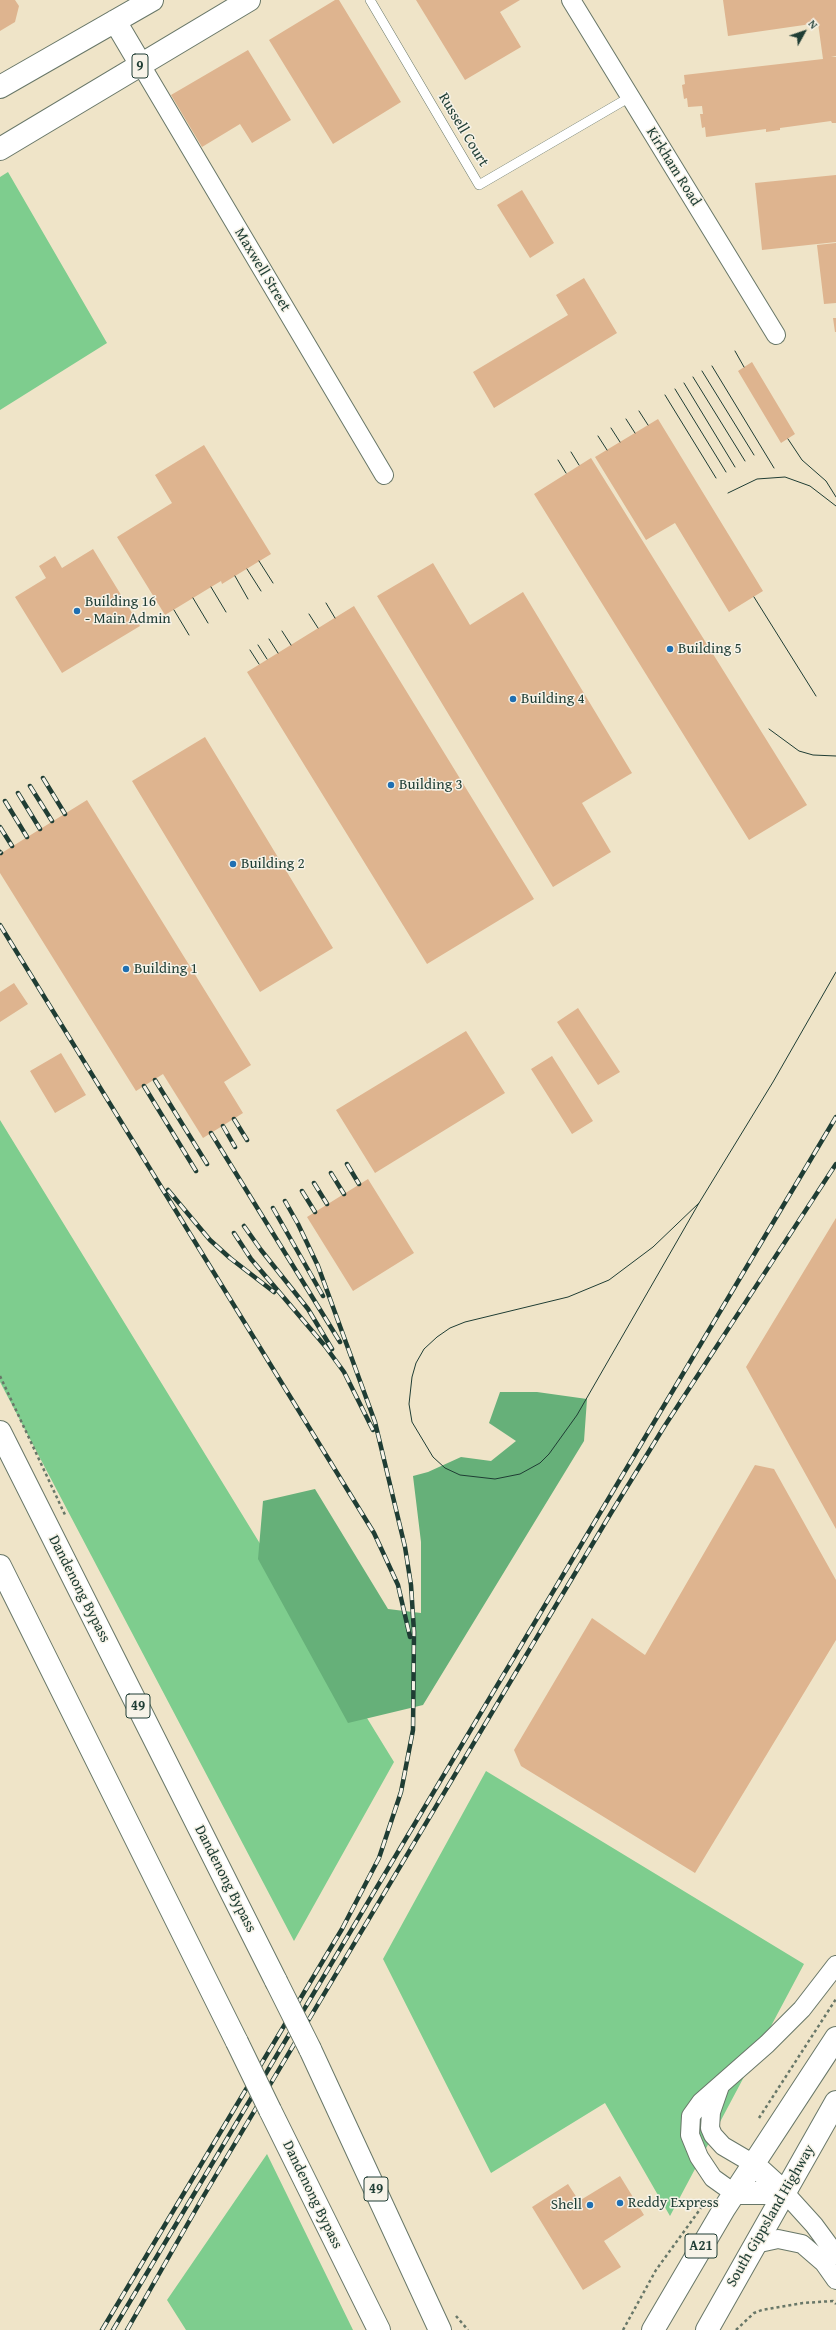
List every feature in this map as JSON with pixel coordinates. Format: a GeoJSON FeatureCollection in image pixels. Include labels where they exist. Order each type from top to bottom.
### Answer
{"type":"FeatureCollection","features":[{"type":"Feature","properties":{"kind":"highway"},"geometry":{"type":"LineString","coordinates":[[0,87],[152,0]]}},
{"type":"Feature","properties":{"kind":"highway","name":"9"},"geometry":{"type":"LineString","coordinates":[[0,149],[249,0]]}},
{"type":"Feature","properties":{"kind":"highway"},"geometry":{"type":"LineString","coordinates":[[115,22],[141,65]]}},
{"type":"Feature","properties":{"kind":"highway","name":"Dandenong Bypass"},"geometry":{"type":"LineString","coordinates":[[0,1432],[310,2049],[440,2330]]}},
{"type":"Feature","properties":{"kind":"highway","name":"Dandenong Bypass"},"geometry":{"type":"LineString","coordinates":[[0,1566],[379,2330]]}},
{"type":"Feature","properties":{"kind":"highway","name":"A21"},"geometry":{"type":"LineString","coordinates":[[653,2330],[694,2256],[752,2163],[836,2038]]}},
{"type":"Feature","properties":{"kind":"highway","name":"South Gippsland Highway"},"geometry":{"type":"LineString","coordinates":[[707,2330],[836,2102]]}},
{"type":"Feature","properties":{"kind":"highway"},"geometry":{"type":"LineString","coordinates":[[752,2163],[785,2194]]}},
{"type":"Feature","properties":{"kind":"highway"},"geometry":{"type":"LineString","coordinates":[[734,2193],[785,2194]]}},
{"type":"Feature","properties":{"kind":"street","name":"Kirkham Road"},"geometry":{"type":"LineString","coordinates":[[571,0],[776,335]]}},
{"type":"Feature","properties":{"kind":"street","name":"Maxwell Street"},"geometry":{"type":"LineString","coordinates":[[141,65],[384,475]]}},
{"type":"Feature","properties":{"kind":"street"},"geometry":{"type":"LineString","coordinates":[[734,2193],[709,2173],[699,2157],[690,2135],[689,2126],[694,2111],[784,2028],[814,1995],[836,1965]]}},
{"type":"Feature","properties":{"kind":"street"},"geometry":{"type":"LineString","coordinates":[[722,2084],[711,2112],[710,2123],[712,2135],[723,2146],[752,2163]]}},
{"type":"Feature","properties":{"kind":"street"},"geometry":{"type":"LineString","coordinates":[[785,2194],[814,2225],[836,2255]]}},
{"type":"Feature","properties":{"kind":"street"},"geometry":{"type":"LineString","coordinates":[[755,2244],[778,2239],[802,2244],[821,2260],[836,2280]]}},
{"type":"Feature","properties":{"kind":"lane","name":"Russell Court"},"geometry":{"type":"LineString","coordinates":[[370,0],[479,185],[630,97]]}},
{"type":"Feature","properties":{"kind":"path"},"geometry":{"type":"LineString","coordinates":[[736,2330],[754,2313],[762,2310],[803,2303],[833,2301],[836,2304]]}},
{"type":"Feature","properties":{"kind":"green space"},"geometry":{"type":"Polygon","coordinates":[[[8,172],[107,343],[0,410],[0,177],[8,172]]]}},
{"type":"Feature","properties":{"kind":"green space"},"geometry":{"type":"Polygon","coordinates":[[[0,1120],[394,1762],[294,1941],[0,1382],[0,1120]]]}},
{"type":"Feature","properties":{"kind":"green space"},"geometry":{"type":"Polygon","coordinates":[[[500,1392],[537,1392],[587,1399],[584,1441],[423,1705],[348,1723],[258,1559],[263,1501],[315,1489],[388,1609],[421,1613],[421,1542],[413,1476],[428,1472],[461,1457],[491,1461],[516,1441],[489,1423],[500,1392]]]}},
{"type":"Feature","properties":{"kind":"green space"},"geometry":{"type":"Polygon","coordinates":[[[486,1771],[804,1964],[670,2216],[605,2103],[491,2173],[383,1959],[486,1771]]]}},
{"type":"Feature","properties":{"kind":"green space"},"geometry":{"type":"Polygon","coordinates":[[[267,2154],[353,2330],[186,2330],[167,2300],[267,2154]]]}},
{"type":"Feature","properties":{"kind":"building"},"geometry":{"type":"Polygon","coordinates":[[[0,0],[15,0],[19,6],[15,22],[0,31],[0,0]]]}},
{"type":"Feature","properties":{"kind":"building"},"geometry":{"type":"Polygon","coordinates":[[[335,0],[339,0],[401,102],[333,144],[269,40],[335,0]]]}},
{"type":"Feature","properties":{"kind":"building"},"geometry":{"type":"Polygon","coordinates":[[[416,0],[520,0],[500,12],[521,47],[465,80],[416,0]]]}},
{"type":"Feature","properties":{"kind":"building"},"geometry":{"type":"Polygon","coordinates":[[[723,0],[836,0],[836,56],[831,57],[836,57],[836,123],[832,123],[831,121],[780,128],[780,130],[766,132],[766,129],[706,137],[705,127],[702,128],[700,114],[703,114],[702,106],[688,107],[687,98],[684,99],[682,85],[685,84],[684,75],[823,59],[818,23],[728,36],[723,0]]]}},
{"type":"Feature","properties":{"kind":"building"},"geometry":{"type":"Polygon","coordinates":[[[248,50],[291,120],[252,143],[240,124],[202,147],[171,95],[248,50]]]}},
{"type":"Feature","properties":{"kind":"building"},"geometry":{"type":"Polygon","coordinates":[[[836,175],[836,242],[762,250],[755,183],[836,175]]]}},
{"type":"Feature","properties":{"kind":"building"},"geometry":{"type":"Polygon","coordinates":[[[522,190],[554,243],[530,258],[497,205],[522,190]]]}},
{"type":"Feature","properties":{"kind":"building"},"geometry":{"type":"Polygon","coordinates":[[[836,243],[836,303],[824,304],[817,245],[836,243]]]}},
{"type":"Feature","properties":{"kind":"building"},"geometry":{"type":"Polygon","coordinates":[[[584,278],[617,333],[494,408],[473,372],[568,315],[556,295],[584,278]]]}},
{"type":"Feature","properties":{"kind":"building"},"geometry":{"type":"Polygon","coordinates":[[[833,318],[836,318],[836,332],[835,332],[833,318]]]}},
{"type":"Feature","properties":{"kind":"building"},"geometry":{"type":"Polygon","coordinates":[[[752,362],[795,434],[781,443],[738,371],[752,362]]]}},
{"type":"Feature","properties":{"kind":"building"},"geometry":{"type":"Polygon","coordinates":[[[658,419],[763,591],[729,612],[675,523],[646,540],[595,457],[658,419]]]}},
{"type":"Feature","properties":{"kind":"building"},"geometry":{"type":"Polygon","coordinates":[[[204,445],[271,554],[222,584],[221,581],[165,615],[117,537],[172,503],[155,475],[204,445]]]}},
{"type":"Feature","properties":{"kind":"building","name":"Building 5"},"geometry":{"type":"Polygon","coordinates":[[[591,458],[807,805],[749,840],[534,494],[591,458]]]}},
{"type":"Feature","properties":{"kind":"building","name":"Building 16 - Main Admin"},"geometry":{"type":"Polygon","coordinates":[[[93,549],[140,626],[62,673],[15,597],[46,578],[39,566],[55,556],[62,568],[93,549]]]}},
{"type":"Feature","properties":{"kind":"building","name":"Building 4"},"geometry":{"type":"Polygon","coordinates":[[[433,563],[470,625],[523,592],[632,773],[582,803],[611,852],[553,887],[377,596],[433,563]]]}},
{"type":"Feature","properties":{"kind":"building","name":"Building 3"},"geometry":{"type":"Polygon","coordinates":[[[354,606],[534,899],[427,964],[247,672],[354,606]]]}},
{"type":"Feature","properties":{"kind":"building","name":"Building 2"},"geometry":{"type":"Polygon","coordinates":[[[205,737],[333,948],[260,992],[132,781],[205,737]]]}},
{"type":"Feature","properties":{"kind":"building","name":"Building 1"},"geometry":{"type":"Polygon","coordinates":[[[87,800],[251,1065],[224,1082],[243,1113],[203,1138],[163,1074],[136,1091],[0,873],[0,854],[87,800]]]}},
{"type":"Feature","properties":{"kind":"building"},"geometry":{"type":"Polygon","coordinates":[[[14,983],[28,1004],[0,1022],[0,992],[14,983]]]}},
{"type":"Feature","properties":{"kind":"building"},"geometry":{"type":"Polygon","coordinates":[[[578,1008],[620,1072],[598,1085],[557,1022],[578,1008]]]}},
{"type":"Feature","properties":{"kind":"building"},"geometry":{"type":"Polygon","coordinates":[[[466,1031],[505,1093],[375,1173],[336,1110],[466,1031]]]}},
{"type":"Feature","properties":{"kind":"building"},"geometry":{"type":"Polygon","coordinates":[[[61,1053],[86,1095],[55,1113],[30,1071],[61,1053]]]}},
{"type":"Feature","properties":{"kind":"building"},"geometry":{"type":"Polygon","coordinates":[[[552,1056],[593,1121],[572,1134],[531,1069],[552,1056]]]}},
{"type":"Feature","properties":{"kind":"building"},"geometry":{"type":"Polygon","coordinates":[[[368,1179],[414,1253],[353,1291],[307,1217],[368,1179]]]}},
{"type":"Feature","properties":{"kind":"building"},"geometry":{"type":"Polygon","coordinates":[[[836,1218],[836,1529],[746,1367],[836,1218]]]}},
{"type":"Feature","properties":{"kind":"building"},"geometry":{"type":"Polygon","coordinates":[[[755,1465],[774,1469],[836,1580],[836,1640],[695,1873],[521,1766],[514,1750],[592,1618],[645,1655],[755,1465]]]}},
{"type":"Feature","properties":{"kind":"building"},"geometry":{"type":"Polygon","coordinates":[[[620,2176],[644,2215],[604,2241],[621,2267],[583,2290],[532,2207],[568,2184],[579,2201],[620,2176]]]}},
{"type":"Feature","properties":{"kind":"tram line"},"geometry":{"type":"LineString","coordinates":[[735,351],[744,367]]}},
{"type":"Feature","properties":{"kind":"tram line"},"geometry":{"type":"LineString","coordinates":[[712,366],[774,468]]}},
{"type":"Feature","properties":{"kind":"tram line"},"geometry":{"type":"LineString","coordinates":[[702,371],[754,455]]}},
{"type":"Feature","properties":{"kind":"tram line"},"geometry":{"type":"LineString","coordinates":[[693,377],[745,461]]}},
{"type":"Feature","properties":{"kind":"tram line"},"geometry":{"type":"LineString","coordinates":[[684,383],[735,467]]}},
{"type":"Feature","properties":{"kind":"tram line"},"geometry":{"type":"LineString","coordinates":[[675,389],[726,472]]}},
{"type":"Feature","properties":{"kind":"tram line"},"geometry":{"type":"LineString","coordinates":[[665,395],[716,478]]}},
{"type":"Feature","properties":{"kind":"tram line"},"geometry":{"type":"LineString","coordinates":[[639,411],[648,425]]}},
{"type":"Feature","properties":{"kind":"tram line"},"geometry":{"type":"LineString","coordinates":[[626,419],[635,433]]}},
{"type":"Feature","properties":{"kind":"tram line"},"geometry":{"type":"LineString","coordinates":[[611,428],[620,442]]}},
{"type":"Feature","properties":{"kind":"tram line"},"geometry":{"type":"LineString","coordinates":[[598,436],[607,450]]}},
{"type":"Feature","properties":{"kind":"tram line"},"geometry":{"type":"LineString","coordinates":[[788,439],[802,460],[826,481],[836,497]]}},
{"type":"Feature","properties":{"kind":"tram line"},"geometry":{"type":"LineString","coordinates":[[571,452],[579,465]]}},
{"type":"Feature","properties":{"kind":"tram line"},"geometry":{"type":"LineString","coordinates":[[558,460],[566,473]]}},
{"type":"Feature","properties":{"kind":"tram line"},"geometry":{"type":"LineString","coordinates":[[728,493],[757,479],[785,477],[810,486],[836,506]]}},
{"type":"Feature","properties":{"kind":"tram line"},"geometry":{"type":"LineString","coordinates":[[259,561],[273,583]]}},
{"type":"Feature","properties":{"kind":"tram line"},"geometry":{"type":"LineString","coordinates":[[247,569],[261,591]]}},
{"type":"Feature","properties":{"kind":"tram line"},"geometry":{"type":"LineString","coordinates":[[235,576],[248,599]]}},
{"type":"Feature","properties":{"kind":"tram line"},"geometry":{"type":"LineString","coordinates":[[211,587],[226,612]]}},
{"type":"Feature","properties":{"kind":"tram line"},"geometry":{"type":"LineString","coordinates":[[754,597],[816,696]]}},
{"type":"Feature","properties":{"kind":"tram line"},"geometry":{"type":"LineString","coordinates":[[193,598],[208,623]]}},
{"type":"Feature","properties":{"kind":"tram line"},"geometry":{"type":"LineString","coordinates":[[326,603],[335,618]]}},
{"type":"Feature","properties":{"kind":"tram line"},"geometry":{"type":"LineString","coordinates":[[174,610],[189,635]]}},
{"type":"Feature","properties":{"kind":"tram line"},"geometry":{"type":"LineString","coordinates":[[309,614],[318,628]]}},
{"type":"Feature","properties":{"kind":"tram line"},"geometry":{"type":"LineString","coordinates":[[282,631],[291,645]]}},
{"type":"Feature","properties":{"kind":"tram line"},"geometry":{"type":"LineString","coordinates":[[269,639],[278,653]]}},
{"type":"Feature","properties":{"kind":"tram line"},"geometry":{"type":"LineString","coordinates":[[258,645],[267,659]]}},
{"type":"Feature","properties":{"kind":"tram line"},"geometry":{"type":"LineString","coordinates":[[250,650],[259,664]]}},
{"type":"Feature","properties":{"kind":"tram line"},"geometry":{"type":"LineString","coordinates":[[769,729],[799,751],[813,755],[836,756]]}},
{"type":"Feature","properties":{"kind":"tram line"},"geometry":{"type":"LineString","coordinates":[[699,1203],[653,1247],[609,1280],[568,1297],[465,1322],[450,1328],[424,1349],[416,1363],[412,1377],[409,1404],[412,1422],[433,1457],[445,1468],[460,1475],[495,1479],[520,1474],[540,1463],[549,1454],[577,1415],[699,1203],[773,1082],[836,972]]}},
{"type":"Feature","properties":{"kind":"railway"},"geometry":{"type":"LineString","coordinates":[[43,778],[65,814]]}},
{"type":"Feature","properties":{"kind":"railway"},"geometry":{"type":"LineString","coordinates":[[30,786],[52,821]]}},
{"type":"Feature","properties":{"kind":"railway"},"geometry":{"type":"LineString","coordinates":[[18,793],[40,829]]}},
{"type":"Feature","properties":{"kind":"railway"},"geometry":{"type":"LineString","coordinates":[[5,801],[27,837]]}},
{"type":"Feature","properties":{"kind":"railway"},"geometry":{"type":"LineString","coordinates":[[0,827],[12,846]]}},
{"type":"Feature","properties":{"kind":"railway"},"geometry":{"type":"LineString","coordinates":[[0,925],[374,1533],[398,1585],[410,1637]]}},
{"type":"Feature","properties":{"kind":"railway"},"geometry":{"type":"LineString","coordinates":[[155,1080],[207,1164]]}},
{"type":"Feature","properties":{"kind":"railway"},"geometry":{"type":"LineString","coordinates":[[144,1086],[196,1171]]}},
{"type":"Feature","properties":{"kind":"railway"},"geometry":{"type":"LineString","coordinates":[[113,2330],[836,1117]]}},
{"type":"Feature","properties":{"kind":"railway"},"geometry":{"type":"LineString","coordinates":[[234,1119],[247,1140]]}},
{"type":"Feature","properties":{"kind":"railway"},"geometry":{"type":"LineString","coordinates":[[223,1126],[235,1147]]}},
{"type":"Feature","properties":{"kind":"railway"},"geometry":{"type":"LineString","coordinates":[[211,1133],[340,1342]]}},
{"type":"Feature","properties":{"kind":"railway"},"geometry":{"type":"LineString","coordinates":[[347,1164],[359,1184]]}},
{"type":"Feature","properties":{"kind":"railway"},"geometry":{"type":"LineString","coordinates":[[127,2330],[203,2197],[611,1513],[664,1427],[836,1164]]}},
{"type":"Feature","properties":{"kind":"railway"},"geometry":{"type":"LineString","coordinates":[[331,1173],[344,1194]]}},
{"type":"Feature","properties":{"kind":"railway"},"geometry":{"type":"LineString","coordinates":[[314,1183],[327,1204]]}},
{"type":"Feature","properties":{"kind":"railway"},"geometry":{"type":"LineString","coordinates":[[168,1190],[210,1240],[230,1258],[274,1292]]}},
{"type":"Feature","properties":{"kind":"railway"},"geometry":{"type":"LineString","coordinates":[[302,1191],[315,1212]]}},
{"type":"Feature","properties":{"kind":"railway"},"geometry":{"type":"LineString","coordinates":[[102,2330],[342,1929],[379,1858],[401,1792],[413,1730],[414,1632],[411,1585],[405,1547],[375,1422],[318,1266],[285,1201]]}},
{"type":"Feature","properties":{"kind":"railway"},"geometry":{"type":"LineString","coordinates":[[273,1208],[323,1296]]}},
{"type":"Feature","properties":{"kind":"railway"},"geometry":{"type":"LineString","coordinates":[[244,1226],[308,1309],[332,1349]]}},
{"type":"Feature","properties":{"kind":"railway"},"geometry":{"type":"LineString","coordinates":[[234,1233],[251,1259],[325,1346],[344,1372],[373,1430]]}},
{"type":"Feature","properties":{"kind":"place","name":"Building 16 - Main Admin"},"geometry":{"type":"Point","coordinates":[77,611]}},
{"type":"Feature","properties":{"kind":"place","name":"Building 5"},"geometry":{"type":"Point","coordinates":[670,649]}},
{"type":"Feature","properties":{"kind":"place","name":"Building 4"},"geometry":{"type":"Point","coordinates":[513,699]}},
{"type":"Feature","properties":{"kind":"place","name":"Building 3"},"geometry":{"type":"Point","coordinates":[391,785]}},
{"type":"Feature","properties":{"kind":"place","name":"Building 2"},"geometry":{"type":"Point","coordinates":[233,864]}},
{"type":"Feature","properties":{"kind":"place","name":"Building 1"},"geometry":{"type":"Point","coordinates":[126,969]}},
{"type":"Feature","properties":{"kind":"place","name":"Reddy Express"},"geometry":{"type":"Point","coordinates":[620,2203]}},
{"type":"Feature","properties":{"kind":"place","name":"Shell"},"geometry":{"type":"Point","coordinates":[590,2205]}}]}
